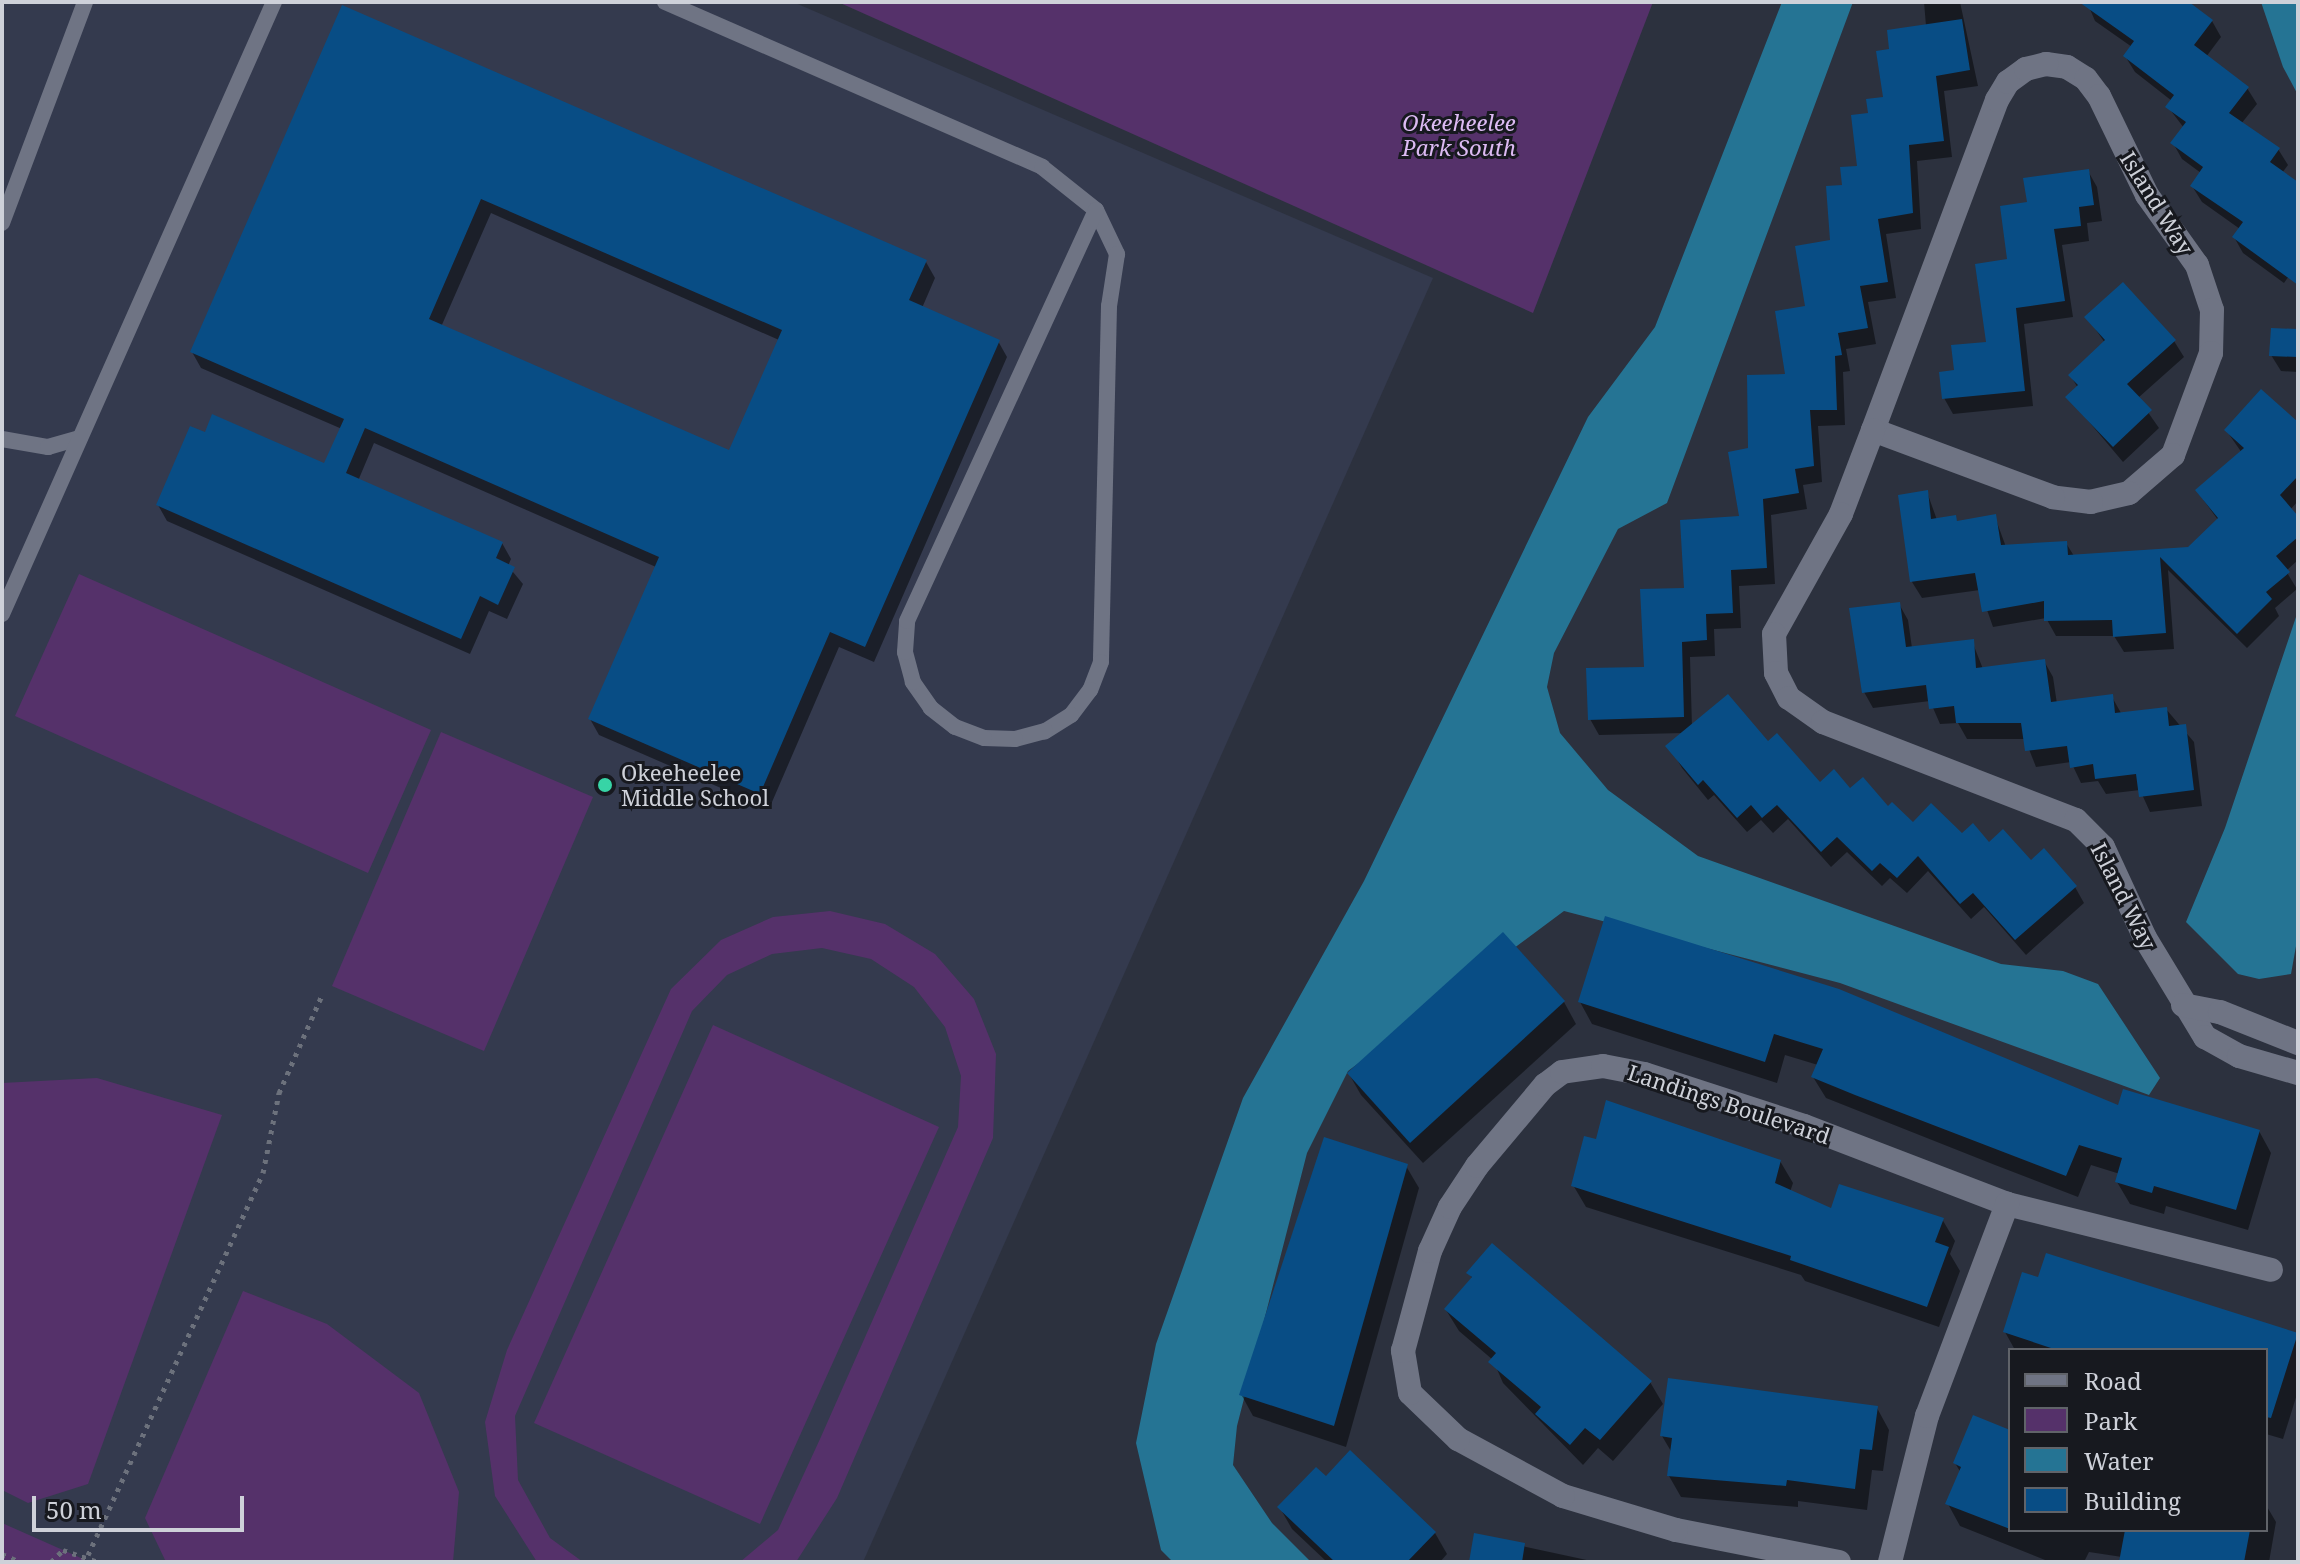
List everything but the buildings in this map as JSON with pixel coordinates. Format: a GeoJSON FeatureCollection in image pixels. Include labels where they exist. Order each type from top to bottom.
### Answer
{"type":"FeatureCollection","features":[{"type":"Feature","properties":{"kind":"street","name":"Island Way"},"geometry":{"type":"LineString","coordinates":[[1873,430],[2072,501],[2129,493],[2173,455],[2211,353],[2212,310],[2206,285],[2133,169],[2099,96],[2086,79],[2067,67],[2046,64],[2026,69],[2008,82],[1997,100],[1841,514],[1774,634],[1776,673],[1789,698],[1823,722],[2076,820],[2103,847],[2145,938],[2205,1037],[2239,1056],[2298,1073]]}},
{"type":"Feature","properties":{"kind":"street"},"geometry":{"type":"LineString","coordinates":[[2183,1005],[2220,1012],[2298,1043]]}},
{"type":"Feature","properties":{"kind":"street","name":"Landings Boulevard"},"geometry":{"type":"LineString","coordinates":[[1839,1562],[1630,1519],[1563,1496],[1498,1465],[1423,1410],[1406,1383],[1403,1351],[1430,1251],[1450,1207],[1477,1166],[1545,1085],[1582,1066],[1644,1074],[1746,1107],[2007,1204],[2271,1270]]}},
{"type":"Feature","properties":{"kind":"street"},"geometry":{"type":"LineString","coordinates":[[1890,1562],[1927,1416],[2007,1204]]}},
{"type":"Feature","properties":{"kind":"lane"},"geometry":{"type":"LineString","coordinates":[[2,223],[85,2]]}},
{"type":"Feature","properties":{"kind":"lane"},"geometry":{"type":"LineString","coordinates":[[2,614],[274,2]]}},
{"type":"Feature","properties":{"kind":"lane"},"geometry":{"type":"LineString","coordinates":[[665,2],[1042,167],[1096,210],[1117,254],[1109,306],[1101,662],[1090,690],[1071,715],[1045,731],[1015,739],[984,738],[943,717],[913,682],[905,652],[907,621],[1096,210]]}},
{"type":"Feature","properties":{"kind":"lane"},"geometry":{"type":"LineString","coordinates":[[2,439],[48,447],[80,438]]}},
{"type":"Feature","properties":{"kind":"path"},"geometry":{"type":"LineString","coordinates":[[88,1555],[263,1173],[279,1093],[323,993]]}},
{"type":"Feature","properties":{"kind":"path"},"geometry":{"type":"LineString","coordinates":[[51,1562],[63,1550],[88,1555],[97,1562]]}},
{"type":"Feature","properties":{"kind":"path"},"geometry":{"type":"LineString","coordinates":[[2,1554],[20,1562]]}},
{"type":"Feature","properties":{"kind":"shaded area","name":"Okeeheelee Middle School"},"geometry":{"type":"Polygon","coordinates":[[[2,2],[793,2],[1433,278],[863,1562],[78,1562],[2,1527],[2,2]]]}},
{"type":"Feature","properties":{"kind":"green space","name":"Okeeheelee Park South"},"geometry":{"type":"Polygon","coordinates":[[[838,2],[1653,2],[1533,313],[838,2]]]}},
{"type":"Feature","properties":{"kind":"green space"},"geometry":{"type":"Polygon","coordinates":[[[79,574],[431,730],[368,873],[15,716],[79,574]]]}},
{"type":"Feature","properties":{"kind":"green space"},"geometry":{"type":"Polygon","coordinates":[[[441,732],[593,797],[484,1051],[332,986],[441,732]]]}},
{"type":"Feature","properties":{"kind":"green space"},"geometry":{"type":"Polygon","coordinates":[[[830,911],[885,924],[935,954],[974,999],[996,1054],[993,1138],[837,1498],[796,1562],[740,1562],[778,1530],[820,1439],[958,1127],[961,1076],[945,1027],[914,987],[871,959],[822,948],[772,954],[727,975],[692,1011],[515,1416],[518,1480],[550,1538],[583,1562],[537,1562],[495,1496],[485,1422],[507,1350],[671,989],[721,940],[773,917],[830,911]]]}},
{"type":"Feature","properties":{"kind":"green space"},"geometry":{"type":"Polygon","coordinates":[[[713,1025],[939,1127],[760,1524],[534,1423],[713,1025]]]}},
{"type":"Feature","properties":{"kind":"green space"},"geometry":{"type":"Polygon","coordinates":[[[97,1078],[222,1115],[88,1484],[28,1503],[2,1490],[2,1083],[97,1078]]]}},
{"type":"Feature","properties":{"kind":"green space"},"geometry":{"type":"Polygon","coordinates":[[[243,1291],[327,1324],[419,1393],[459,1492],[453,1562],[166,1562],[145,1518],[243,1291]]]}},
{"type":"Feature","properties":{"kind":"green space"},"geometry":{"type":"Polygon","coordinates":[[[2,1523],[90,1562],[2,1562],[2,1523]]]}},
{"type":"Feature","properties":{"kind":"water"},"geometry":{"type":"Polygon","coordinates":[[[1782,2],[1853,2],[1667,503],[1618,529],[1554,653],[1547,687],[1560,733],[1608,790],[1698,856],[2001,964],[2063,971],[2098,984],[2160,1078],[2149,1095],[1840,983],[1564,911],[1348,1071],[1307,1153],[1237,1426],[1233,1465],[1272,1523],[1311,1562],[1173,1562],[1161,1550],[1136,1443],[1156,1344],[1243,1098],[1364,881],[1588,417],[1655,327],[1782,2]]]}},
{"type":"Feature","properties":{"kind":"water"},"geometry":{"type":"Polygon","coordinates":[[[2261,2],[2298,2],[2298,95],[2283,67],[2261,2]]]}},
{"type":"Feature","properties":{"kind":"water"},"geometry":{"type":"Polygon","coordinates":[[[2298,611],[2298,935],[2291,974],[2259,979],[2238,974],[2186,922],[2225,828],[2298,611]]]}},
{"type":"Feature","properties":{"kind":"place","name":"Okeeheelee Middle School"},"geometry":{"type":"Point","coordinates":[605,785]}}]}
